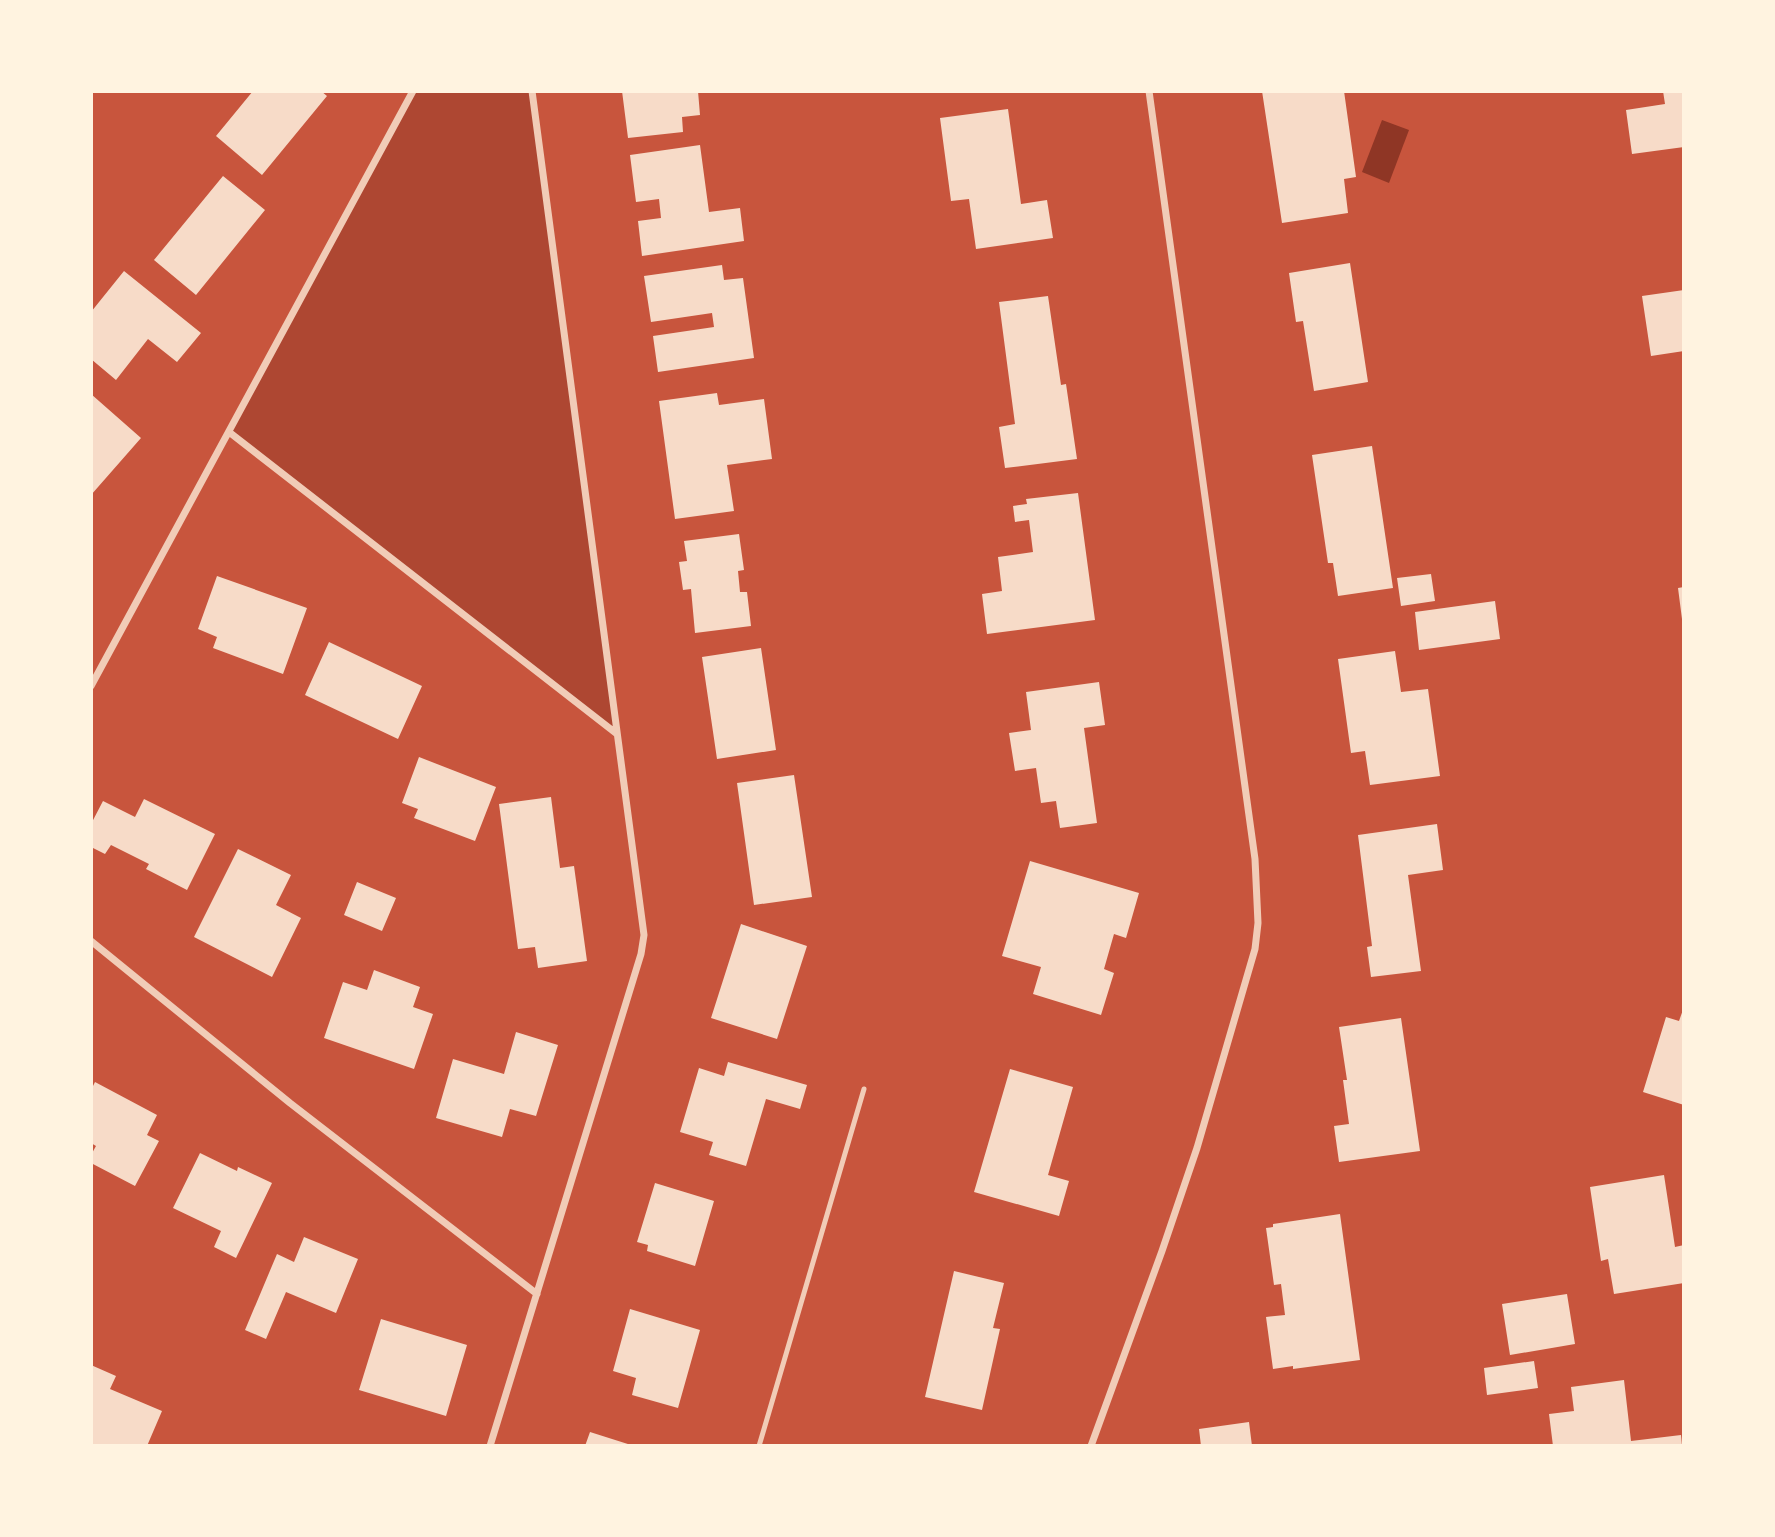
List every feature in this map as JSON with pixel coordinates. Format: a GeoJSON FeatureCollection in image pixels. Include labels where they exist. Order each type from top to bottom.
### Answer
{"type":"FeatureCollection","features":[{"type":"Feature","properties":{"kind":"street"},"geometry":{"type":"LineString","coordinates":[[91,686],[412,91]]}},
{"type":"Feature","properties":{"kind":"street"},"geometry":{"type":"LineString","coordinates":[[490,1446],[644,935],[532,91]]}},
{"type":"Feature","properties":{"kind":"street"},"geometry":{"type":"LineString","coordinates":[[1091,1446],[1197,1148],[1255,949],[1258,923],[1255,859],[1149,91]]}},
{"type":"Feature","properties":{"kind":"street"},"geometry":{"type":"LineString","coordinates":[[229,432],[617,734]]}},
{"type":"Feature","properties":{"kind":"street"},"geometry":{"type":"LineString","coordinates":[[91,941],[290,1103],[537,1294]]}},
{"type":"Feature","properties":{"kind":"lane"},"geometry":{"type":"LineString","coordinates":[[759,1446],[864,1089]]}},
{"type":"Feature","properties":{"kind":"shaded area"},"geometry":{"type":"Polygon","coordinates":[[[413,91],[532,91],[617,734],[229,432],[413,91]]]}},
{"type":"Feature","properties":{"kind":"shaded area"},"geometry":{"type":"Polygon","coordinates":[[[1382,120],[1409,130],[1389,183],[1362,172],[1382,120]]]}},
{"type":"Feature","properties":{"kind":"building"},"geometry":{"type":"Polygon","coordinates":[[[253,91],[321,91],[327,96],[262,175],[216,136],[253,91]]]}},
{"type":"Feature","properties":{"kind":"building"},"geometry":{"type":"Polygon","coordinates":[[[622,91],[698,91],[700,115],[682,117],[683,132],[628,138],[622,91]]]}},
{"type":"Feature","properties":{"kind":"building"},"geometry":{"type":"Polygon","coordinates":[[[1262,91],[1344,91],[1356,177],[1344,179],[1348,213],[1282,223],[1262,91]]]}},
{"type":"Feature","properties":{"kind":"building"},"geometry":{"type":"Polygon","coordinates":[[[1663,91],[1684,91],[1684,147],[1632,154],[1626,110],[1665,104],[1663,91]]]}},
{"type":"Feature","properties":{"kind":"building"},"geometry":{"type":"Polygon","coordinates":[[[1008,109],[1021,204],[1047,200],[1053,238],[976,249],[969,199],[951,201],[940,118],[1008,109]]]}},
{"type":"Feature","properties":{"kind":"building"},"geometry":{"type":"Polygon","coordinates":[[[700,145],[709,212],[740,208],[744,241],[642,256],[638,221],[661,218],[659,199],[636,202],[630,155],[700,145]]]}},
{"type":"Feature","properties":{"kind":"building"},"geometry":{"type":"Polygon","coordinates":[[[223,176],[265,210],[196,295],[154,260],[223,176]]]}},
{"type":"Feature","properties":{"kind":"building"},"geometry":{"type":"Polygon","coordinates":[[[1350,263],[1368,382],[1314,391],[1303,321],[1296,322],[1289,273],[1350,263]]]}},
{"type":"Feature","properties":{"kind":"building"},"geometry":{"type":"Polygon","coordinates":[[[722,265],[724,280],[743,278],[754,358],[658,372],[653,336],[714,327],[712,313],[651,322],[644,276],[722,265]]]}},
{"type":"Feature","properties":{"kind":"building"},"geometry":{"type":"Polygon","coordinates":[[[124,271],[201,333],[177,362],[148,339],[116,380],[91,359],[91,312],[124,271]]]}},
{"type":"Feature","properties":{"kind":"building"},"geometry":{"type":"Polygon","coordinates":[[[1684,290],[1684,351],[1651,356],[1642,296],[1684,290]]]}},
{"type":"Feature","properties":{"kind":"building"},"geometry":{"type":"Polygon","coordinates":[[[1048,296],[1061,385],[1066,384],[1077,459],[1005,468],[999,427],[1015,424],[999,302],[1048,296]]]}},
{"type":"Feature","properties":{"kind":"building"},"geometry":{"type":"Polygon","coordinates":[[[717,393],[719,405],[764,399],[772,459],[727,465],[734,511],[675,519],[659,401],[717,393]]]}},
{"type":"Feature","properties":{"kind":"building"},"geometry":{"type":"Polygon","coordinates":[[[91,394],[141,438],[91,495],[91,394]]]}},
{"type":"Feature","properties":{"kind":"building"},"geometry":{"type":"Polygon","coordinates":[[[1372,446],[1393,588],[1338,596],[1333,563],[1328,563],[1312,455],[1372,446]]]}},
{"type":"Feature","properties":{"kind":"building"},"geometry":{"type":"Polygon","coordinates":[[[1078,493],[1095,620],[987,634],[982,594],[1002,591],[998,557],[1033,552],[1029,520],[1015,522],[1013,506],[1027,504],[1026,499],[1078,493]]]}},
{"type":"Feature","properties":{"kind":"building"},"geometry":{"type":"Polygon","coordinates":[[[739,534],[744,570],[738,571],[740,592],[747,592],[751,626],[695,633],[691,589],[683,590],[679,562],[687,561],[684,541],[739,534]]]}},
{"type":"Feature","properties":{"kind":"building"},"geometry":{"type":"Polygon","coordinates":[[[1431,574],[1435,601],[1401,606],[1397,578],[1431,574]]]}},
{"type":"Feature","properties":{"kind":"building"},"geometry":{"type":"Polygon","coordinates":[[[217,576],[307,608],[283,674],[213,648],[217,637],[198,629],[217,576]]]}},
{"type":"Feature","properties":{"kind":"building"},"geometry":{"type":"Polygon","coordinates":[[[1684,587],[1684,619],[1682,619],[1678,588],[1684,587]]]}},
{"type":"Feature","properties":{"kind":"building"},"geometry":{"type":"Polygon","coordinates":[[[1495,601],[1500,639],[1419,650],[1415,612],[1495,601]]]}},
{"type":"Feature","properties":{"kind":"building"},"geometry":{"type":"Polygon","coordinates":[[[329,642],[422,686],[398,739],[305,695],[329,642]]]}},
{"type":"Feature","properties":{"kind":"building"},"geometry":{"type":"Polygon","coordinates":[[[761,648],[776,750],[717,759],[702,657],[761,648]]]}},
{"type":"Feature","properties":{"kind":"building"},"geometry":{"type":"Polygon","coordinates":[[[1395,651],[1401,692],[1428,689],[1440,776],[1370,785],[1365,751],[1351,753],[1338,659],[1395,651]]]}},
{"type":"Feature","properties":{"kind":"building"},"geometry":{"type":"Polygon","coordinates":[[[1099,682],[1105,725],[1084,728],[1097,823],[1060,828],[1056,801],[1041,803],[1036,768],[1015,771],[1009,733],[1031,730],[1026,692],[1099,682]]]}},
{"type":"Feature","properties":{"kind":"building"},"geometry":{"type":"Polygon","coordinates":[[[419,757],[496,787],[475,841],[414,818],[418,809],[402,803],[419,757]]]}},
{"type":"Feature","properties":{"kind":"building"},"geometry":{"type":"Polygon","coordinates":[[[794,775],[812,897],[754,905],[737,783],[794,775]]]}},
{"type":"Feature","properties":{"kind":"building"},"geometry":{"type":"Polygon","coordinates":[[[551,797],[560,868],[574,866],[587,961],[538,968],[535,947],[518,949],[499,804],[551,797]]]}},
{"type":"Feature","properties":{"kind":"building"},"geometry":{"type":"Polygon","coordinates":[[[144,799],[215,834],[187,890],[146,869],[149,864],[111,845],[105,854],[91,847],[91,824],[103,801],[135,817],[144,799]]]}},
{"type":"Feature","properties":{"kind":"building"},"geometry":{"type":"Polygon","coordinates":[[[1437,824],[1443,870],[1408,875],[1421,971],[1371,977],[1367,947],[1372,946],[1358,835],[1437,824]]]}},
{"type":"Feature","properties":{"kind":"building"},"geometry":{"type":"Polygon","coordinates":[[[238,849],[291,875],[276,905],[301,918],[272,977],[194,937],[238,849]]]}},
{"type":"Feature","properties":{"kind":"building"},"geometry":{"type":"Polygon","coordinates":[[[1030,861],[1139,893],[1126,938],[1114,934],[1104,969],[1114,973],[1101,1015],[1033,994],[1041,967],[1002,956],[1030,861]]]}},
{"type":"Feature","properties":{"kind":"building"},"geometry":{"type":"Polygon","coordinates":[[[357,882],[396,898],[382,931],[344,915],[357,882]]]}},
{"type":"Feature","properties":{"kind":"building"},"geometry":{"type":"Polygon","coordinates":[[[741,924],[807,946],[777,1039],[711,1018],[741,924]]]}},
{"type":"Feature","properties":{"kind":"building"},"geometry":{"type":"Polygon","coordinates":[[[374,970],[420,987],[413,1007],[433,1014],[414,1069],[324,1038],[343,982],[367,990],[374,970]]]}},
{"type":"Feature","properties":{"kind":"building"},"geometry":{"type":"Polygon","coordinates":[[[1684,1007],[1684,1105],[1643,1092],[1666,1017],[1679,1021],[1684,1007]]]}},
{"type":"Feature","properties":{"kind":"building"},"geometry":{"type":"Polygon","coordinates":[[[1401,1018],[1420,1151],[1339,1162],[1334,1126],[1349,1124],[1343,1080],[1347,1080],[1339,1027],[1401,1018]]]}},
{"type":"Feature","properties":{"kind":"building"},"geometry":{"type":"Polygon","coordinates":[[[516,1032],[558,1045],[536,1116],[510,1109],[502,1137],[436,1118],[453,1059],[504,1074],[516,1032]]]}},
{"type":"Feature","properties":{"kind":"building"},"geometry":{"type":"Polygon","coordinates":[[[728,1062],[807,1085],[800,1109],[766,1099],[746,1166],[709,1155],[713,1142],[680,1132],[699,1068],[724,1076],[728,1062]]]}},
{"type":"Feature","properties":{"kind":"building"},"geometry":{"type":"Polygon","coordinates":[[[1010,1069],[1073,1087],[1048,1175],[1069,1181],[1059,1216],[974,1192],[1010,1069]]]}},
{"type":"Feature","properties":{"kind":"building"},"geometry":{"type":"Polygon","coordinates":[[[95,1082],[157,1115],[147,1135],[159,1141],[135,1186],[91,1163],[91,1155],[96,1146],[91,1143],[91,1090],[95,1082]]]}},
{"type":"Feature","properties":{"kind":"building"},"geometry":{"type":"Polygon","coordinates":[[[200,1153],[237,1171],[238,1167],[272,1183],[236,1258],[214,1247],[221,1231],[173,1208],[200,1153]]]}},
{"type":"Feature","properties":{"kind":"building"},"geometry":{"type":"Polygon","coordinates":[[[1664,1175],[1675,1247],[1684,1245],[1684,1283],[1614,1294],[1608,1259],[1601,1261],[1590,1187],[1664,1175]]]}},
{"type":"Feature","properties":{"kind":"building"},"geometry":{"type":"Polygon","coordinates":[[[655,1183],[714,1201],[695,1266],[647,1251],[648,1245],[637,1242],[655,1183]]]}},
{"type":"Feature","properties":{"kind":"building"},"geometry":{"type":"Polygon","coordinates":[[[1340,1214],[1360,1360],[1273,1369],[1266,1317],[1285,1315],[1281,1284],[1274,1285],[1266,1228],[1273,1227],[1273,1224],[1340,1214]]]}},
{"type":"Feature","properties":{"kind":"building"},"geometry":{"type":"Polygon","coordinates":[[[304,1237],[358,1259],[336,1313],[286,1292],[266,1339],[245,1330],[277,1254],[294,1262],[304,1237]]]}},
{"type":"Feature","properties":{"kind":"building"},"geometry":{"type":"Polygon","coordinates":[[[954,1271],[1004,1283],[993,1328],[1000,1329],[982,1410],[925,1397],[954,1271]]]}},
{"type":"Feature","properties":{"kind":"building"},"geometry":{"type":"Polygon","coordinates":[[[1567,1294],[1575,1344],[1510,1355],[1502,1304],[1567,1294]]]}},
{"type":"Feature","properties":{"kind":"building"},"geometry":{"type":"Polygon","coordinates":[[[630,1309],[700,1330],[678,1408],[632,1395],[636,1378],[613,1371],[630,1309]]]}},
{"type":"Feature","properties":{"kind":"building"},"geometry":{"type":"Polygon","coordinates":[[[381,1319],[467,1345],[446,1416],[359,1390],[381,1319]]]}},
{"type":"Feature","properties":{"kind":"building"},"geometry":{"type":"Polygon","coordinates":[[[1534,1361],[1538,1388],[1487,1395],[1484,1368],[1534,1361]]]}},
{"type":"Feature","properties":{"kind":"building"},"geometry":{"type":"Polygon","coordinates":[[[91,1365],[116,1376],[110,1389],[162,1411],[147,1446],[91,1446],[91,1365]]]}},
{"type":"Feature","properties":{"kind":"building"},"geometry":{"type":"Polygon","coordinates":[[[1624,1380],[1631,1441],[1681,1435],[1682,1446],[1553,1446],[1549,1414],[1574,1411],[1571,1387],[1624,1380]]]}},
{"type":"Feature","properties":{"kind":"building"},"geometry":{"type":"Polygon","coordinates":[[[1249,1422],[1252,1446],[1201,1446],[1199,1429],[1249,1422]]]}},
{"type":"Feature","properties":{"kind":"building"},"geometry":{"type":"Polygon","coordinates":[[[590,1432],[631,1445],[631,1446],[585,1446],[590,1432]]]}}]}
